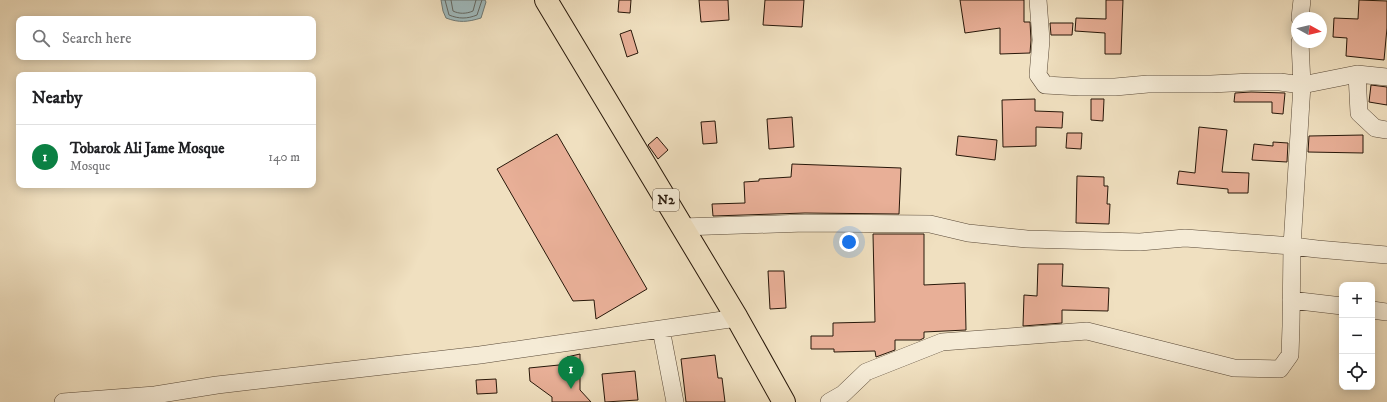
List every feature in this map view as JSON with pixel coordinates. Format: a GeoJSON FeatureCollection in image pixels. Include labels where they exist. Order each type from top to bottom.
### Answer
{"type":"FeatureCollection","features":[{"type":"Feature","properties":{"kind":"highway","name":"N2"},"geometry":{"type":"LineString","coordinates":[[546,0],[737,318],[784,402]]}},
{"type":"Feature","properties":{"kind":"street"},"geometry":{"type":"LineString","coordinates":[[1038,0],[1041,40],[1038,75],[1045,85],[1115,87],[1148,84],[1212,84],[1251,82],[1280,82],[1302,85],[1357,74],[1387,77]]}},
{"type":"Feature","properties":{"kind":"street"},"geometry":{"type":"LineString","coordinates":[[1301,12],[1302,0]]}},
{"type":"Feature","properties":{"kind":"street"},"geometry":{"type":"LineString","coordinates":[[829,402],[843,394],[866,372],[942,342],[1087,331],[1234,368],[1280,369],[1290,355],[1292,246],[1302,85],[1300,48]]}},
{"type":"Feature","properties":{"kind":"street"},"geometry":{"type":"LineString","coordinates":[[1357,74],[1359,113],[1375,128],[1387,130]]}},
{"type":"Feature","properties":{"kind":"street"},"geometry":{"type":"LineString","coordinates":[[682,227],[805,223],[930,224],[968,233],[1027,239],[1140,242],[1185,238],[1387,255]]}},
{"type":"Feature","properties":{"kind":"street"},"geometry":{"type":"LineString","coordinates":[[1291,300],[1339,306]]}},
{"type":"Feature","properties":{"kind":"street"},"geometry":{"type":"LineString","coordinates":[[1375,310],[1387,312]]}},
{"type":"Feature","properties":{"kind":"street"},"geometry":{"type":"LineString","coordinates":[[63,402],[155,395],[224,385],[480,355],[737,318]]}},
{"type":"Feature","properties":{"kind":"street"},"geometry":{"type":"LineString","coordinates":[[661,329],[675,402]]}},
{"type":"Feature","properties":{"kind":"water"},"geometry":{"type":"Polygon","coordinates":[[[441,0],[485,0],[486,2],[481,18],[468,21],[459,21],[446,18],[441,0]]]}},
{"type":"Feature","properties":{"kind":"building"},"geometry":{"type":"Polygon","coordinates":[[[619,0],[631,0],[630,13],[618,12],[619,0]]]}},
{"type":"Feature","properties":{"kind":"building"},"geometry":{"type":"Polygon","coordinates":[[[699,0],[728,0],[729,20],[701,22],[699,0]]]}},
{"type":"Feature","properties":{"kind":"building"},"geometry":{"type":"Polygon","coordinates":[[[765,0],[804,0],[802,27],[763,25],[765,0]]]}},
{"type":"Feature","properties":{"kind":"building"},"geometry":{"type":"Polygon","coordinates":[[[960,0],[1024,0],[1024,22],[1030,22],[1030,53],[1000,54],[1000,28],[965,33],[960,0]]]}},
{"type":"Feature","properties":{"kind":"building"},"geometry":{"type":"Polygon","coordinates":[[[1106,0],[1123,0],[1121,54],[1105,54],[1105,33],[1075,31],[1076,18],[1106,19],[1106,0]]]}},
{"type":"Feature","properties":{"kind":"building"},"geometry":{"type":"Polygon","coordinates":[[[1359,0],[1387,1],[1387,28],[1384,60],[1346,56],[1347,38],[1333,37],[1334,18],[1358,19],[1359,0]]]}},
{"type":"Feature","properties":{"kind":"building"},"geometry":{"type":"Polygon","coordinates":[[[1050,23],[1073,23],[1072,35],[1051,35],[1050,23]]]}},
{"type":"Feature","properties":{"kind":"building"},"geometry":{"type":"Polygon","coordinates":[[[631,30],[638,53],[627,57],[620,34],[631,30]]]}},
{"type":"Feature","properties":{"kind":"building"},"geometry":{"type":"Polygon","coordinates":[[[1371,85],[1387,87],[1387,105],[1369,102],[1371,85]]]}},
{"type":"Feature","properties":{"kind":"building"},"geometry":{"type":"Polygon","coordinates":[[[1235,93],[1285,93],[1283,114],[1272,113],[1272,102],[1234,102],[1235,93]]]}},
{"type":"Feature","properties":{"kind":"building"},"geometry":{"type":"Polygon","coordinates":[[[1035,99],[1035,111],[1063,112],[1062,128],[1036,127],[1036,146],[1003,147],[1002,100],[1035,99]]]}},
{"type":"Feature","properties":{"kind":"building"},"geometry":{"type":"Polygon","coordinates":[[[1091,99],[1104,99],[1103,121],[1091,120],[1091,99]]]}},
{"type":"Feature","properties":{"kind":"building"},"geometry":{"type":"Polygon","coordinates":[[[792,117],[794,147],[769,149],[767,119],[792,117]]]}},
{"type":"Feature","properties":{"kind":"building"},"geometry":{"type":"Polygon","coordinates":[[[715,121],[717,143],[703,144],[701,122],[715,121]]]}},
{"type":"Feature","properties":{"kind":"building"},"geometry":{"type":"Polygon","coordinates":[[[1199,127],[1227,130],[1222,172],[1249,173],[1248,193],[1228,193],[1228,189],[1177,184],[1179,171],[1195,173],[1199,127]]]}},
{"type":"Feature","properties":{"kind":"building"},"geometry":{"type":"Polygon","coordinates":[[[1067,133],[1082,133],[1081,149],[1066,148],[1067,133]]]}},
{"type":"Feature","properties":{"kind":"building"},"geometry":{"type":"Polygon","coordinates":[[[557,134],[647,289],[596,319],[594,300],[573,301],[497,169],[557,134]]]}},
{"type":"Feature","properties":{"kind":"building"},"geometry":{"type":"Polygon","coordinates":[[[1363,135],[1363,153],[1308,152],[1309,136],[1363,135]]]}},
{"type":"Feature","properties":{"kind":"building"},"geometry":{"type":"Polygon","coordinates":[[[958,136],[997,140],[995,160],[956,155],[958,136]]]}},
{"type":"Feature","properties":{"kind":"building"},"geometry":{"type":"Polygon","coordinates":[[[657,137],[668,150],[658,159],[648,145],[657,137]]]}},
{"type":"Feature","properties":{"kind":"building"},"geometry":{"type":"Polygon","coordinates":[[[1273,142],[1288,143],[1287,162],[1252,160],[1254,144],[1273,146],[1273,142]]]}},
{"type":"Feature","properties":{"kind":"building"},"geometry":{"type":"Polygon","coordinates":[[[792,164],[901,168],[899,214],[805,213],[713,216],[712,204],[745,203],[744,182],[759,181],[759,179],[791,177],[792,164]]]}},
{"type":"Feature","properties":{"kind":"building"},"geometry":{"type":"Polygon","coordinates":[[[1077,176],[1104,177],[1104,186],[1108,186],[1107,204],[1110,204],[1109,224],[1076,223],[1077,176]]]}},
{"type":"Feature","properties":{"kind":"building"},"geometry":{"type":"Polygon","coordinates":[[[873,234],[924,234],[924,285],[965,283],[966,330],[924,332],[924,338],[920,340],[895,340],[895,350],[876,357],[875,351],[834,352],[834,349],[811,349],[811,336],[833,336],[833,323],[875,322],[873,234]]]}},
{"type":"Feature","properties":{"kind":"building"},"geometry":{"type":"Polygon","coordinates":[[[1038,264],[1063,264],[1062,286],[1109,288],[1108,311],[1062,310],[1062,323],[1023,326],[1024,295],[1037,296],[1038,264]]]}},
{"type":"Feature","properties":{"kind":"building"},"geometry":{"type":"Polygon","coordinates":[[[768,271],[784,271],[786,308],[770,309],[768,271]]]}},
{"type":"Feature","properties":{"kind":"building"},"geometry":{"type":"Polygon","coordinates":[[[580,354],[580,390],[591,402],[552,402],[552,397],[530,381],[529,368],[559,365],[567,357],[580,354]]]}},
{"type":"Feature","properties":{"kind":"building"},"geometry":{"type":"Polygon","coordinates":[[[715,355],[718,378],[722,378],[725,402],[686,402],[681,359],[715,355]]]}},
{"type":"Feature","properties":{"kind":"building"},"geometry":{"type":"Polygon","coordinates":[[[635,371],[638,400],[605,402],[602,374],[635,371]]]}},
{"type":"Feature","properties":{"kind":"building"},"geometry":{"type":"Polygon","coordinates":[[[496,379],[497,393],[477,394],[476,380],[496,379]]]}},
{"type":"Feature","properties":{"kind":"place","name":"Tobarok Ali Jame Mosque"},"geometry":{"type":"Point","coordinates":[571,389]}}]}
